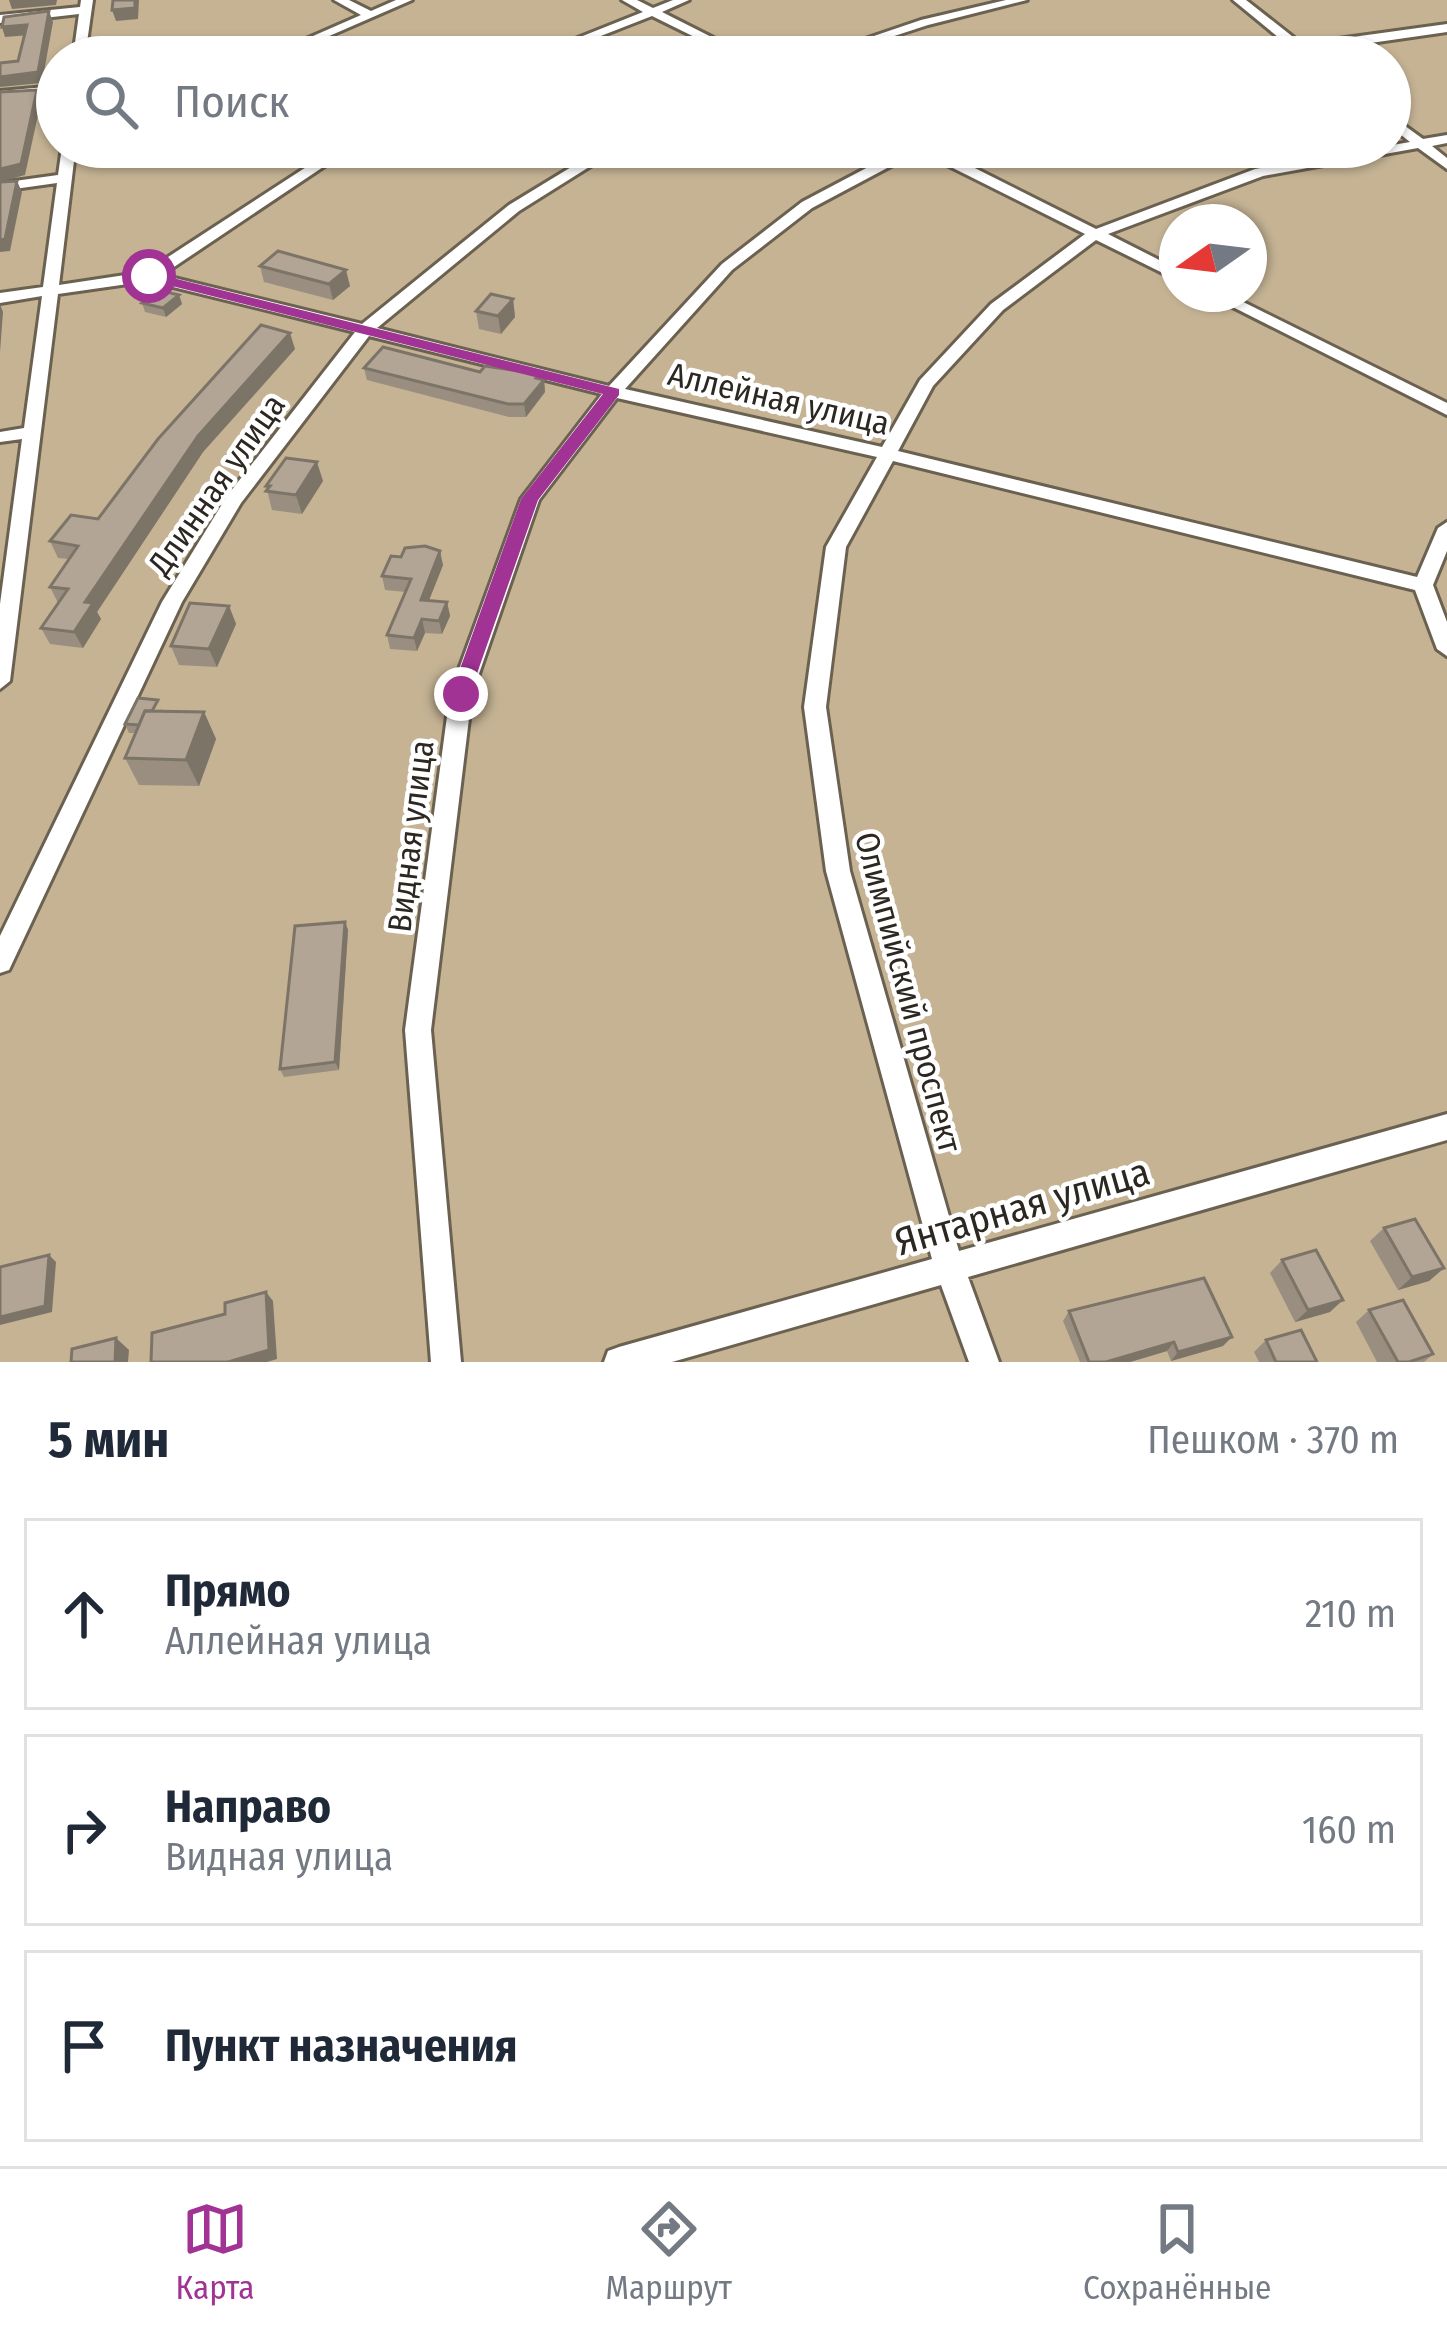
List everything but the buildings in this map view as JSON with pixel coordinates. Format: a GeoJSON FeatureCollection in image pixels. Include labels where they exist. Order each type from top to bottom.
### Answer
{"type":"FeatureCollection","features":[{"type":"Feature","properties":{"kind":"street"},"geometry":{"type":"LineString","coordinates":[[340,0],[370,15]]}},
{"type":"Feature","properties":{"kind":"street"},"geometry":{"type":"LineString","coordinates":[[320,36],[406,0]]}},
{"type":"Feature","properties":{"kind":"street"},"geometry":{"type":"LineString","coordinates":[[628,0],[702,36]]}},
{"type":"Feature","properties":{"kind":"street"},"geometry":{"type":"LineString","coordinates":[[586,36],[683,0]]}},
{"type":"Feature","properties":{"kind":"street"},"geometry":{"type":"LineString","coordinates":[[882,36],[1022,0]]}},
{"type":"Feature","properties":{"kind":"street"},"geometry":{"type":"LineString","coordinates":[[1239,0],[1284,36]]}},
{"type":"Feature","properties":{"kind":"street"},"geometry":{"type":"LineString","coordinates":[[0,20],[86,5],[82,36]]}},
{"type":"Feature","properties":{"kind":"street"},"geometry":{"type":"LineString","coordinates":[[1384,36],[1447,28]]}},
{"type":"Feature","properties":{"kind":"street"},"geometry":{"type":"LineString","coordinates":[[0,95],[36,92]]}},
{"type":"Feature","properties":{"kind":"street"},"geometry":{"type":"LineString","coordinates":[[1411,136],[1447,164]]}},
{"type":"Feature","properties":{"kind":"street","name":"Олимпийский проспект"},"geometry":{"type":"LineString","coordinates":[[1411,145],[1447,139]]}},
{"type":"Feature","properties":{"kind":"street"},"geometry":{"type":"LineString","coordinates":[[0,187],[49,168]]}},
{"type":"Feature","properties":{"kind":"street"},"geometry":{"type":"LineString","coordinates":[[0,682],[4,608],[34,432],[66,168]]}},
{"type":"Feature","properties":{"kind":"street"},"geometry":{"type":"LineString","coordinates":[[149,276],[314,168]]}},
{"type":"Feature","properties":{"kind":"street","name":"Длинная улица"},"geometry":{"type":"LineString","coordinates":[[0,962],[172,602],[234,500],[364,331],[514,208],[580,168]]}},
{"type":"Feature","properties":{"kind":"street","name":"Видная улица"},"geometry":{"type":"LineString","coordinates":[[446,1362],[418,1030],[461,694],[530,499],[613,392],[728,267],[807,205],[878,168]]}},
{"type":"Feature","properties":{"kind":"street"},"geometry":{"type":"LineString","coordinates":[[961,168],[1159,266]]}},
{"type":"Feature","properties":{"kind":"street","name":"Олимпийский проспект"},"geometry":{"type":"LineString","coordinates":[[984,1362],[949,1266],[838,871],[815,707],[836,547],[926,384],[997,308],[1095,234],[1282,168]]}},
{"type":"Feature","properties":{"kind":"street","name":"Аллейная улица"},"geometry":{"type":"LineString","coordinates":[[0,298],[149,276],[1423,585]]}},
{"type":"Feature","properties":{"kind":"street"},"geometry":{"type":"LineString","coordinates":[[1251,312],[1447,410]]}},
{"type":"Feature","properties":{"kind":"street"},"geometry":{"type":"LineString","coordinates":[[0,437],[34,432]]}},
{"type":"Feature","properties":{"kind":"street"},"geometry":{"type":"LineString","coordinates":[[1447,528],[1423,585],[1447,649]]}},
{"type":"Feature","properties":{"kind":"street","name":"Янтарная улица"},"geometry":{"type":"LineString","coordinates":[[620,1362],[1447,1127]]}},
{"type":"Feature","properties":{"kind":"shaded area"},"geometry":{"type":"Polygon","coordinates":[[[0,0],[1447,0],[1447,1362],[0,1362],[0,0]]]}},
{"type":"Feature","properties":{"kind":"route"},"geometry":{"type":"LineString","coordinates":[[149,276],[613,392],[530,499],[461,694]]}}]}
